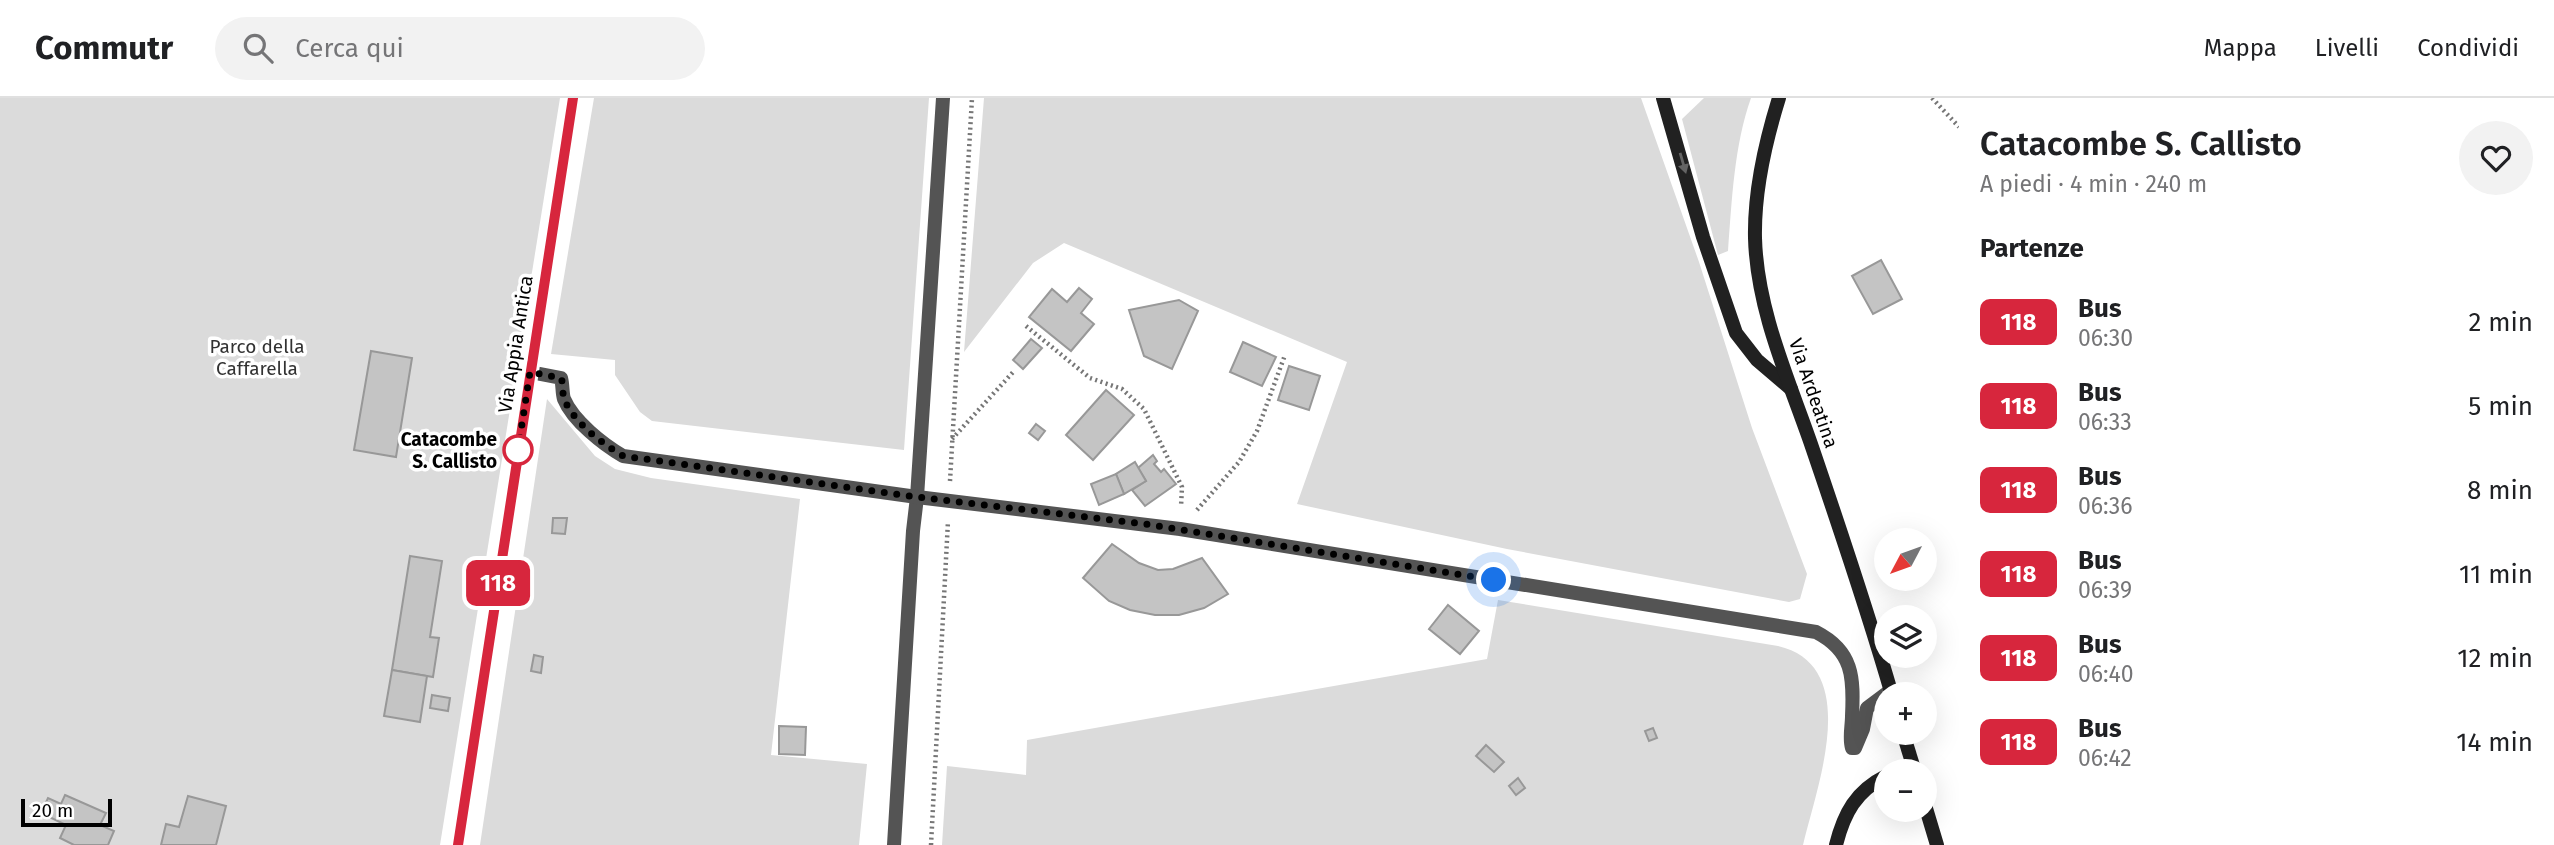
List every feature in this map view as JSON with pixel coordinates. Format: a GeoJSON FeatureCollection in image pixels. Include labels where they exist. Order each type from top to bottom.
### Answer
{"type":"FeatureCollection","features":[{"type":"Feature","properties":{"kind":"main road","name":"Via Appia Antica"},"geometry":{"type":"LineString","coordinates":[[458,845],[573,98]]}},
{"type":"Feature","properties":{"kind":"main road"},"geometry":{"type":"LineString","coordinates":[[1663,98],[1703,237],[1736,333],[1757,360],[1792,390]]}},
{"type":"Feature","properties":{"kind":"main road","name":"Via Ardeatina"},"geometry":{"type":"LineString","coordinates":[[1779,98],[1756,197],[1755,240],[1763,300],[1887,682]]}},
{"type":"Feature","properties":{"kind":"main road"},"geometry":{"type":"LineString","coordinates":[[1836,845],[1852,803],[1874,783]]}},
{"type":"Feature","properties":{"kind":"main road"},"geometry":{"type":"LineString","coordinates":[[1930,822],[1937,845]]}},
{"type":"Feature","properties":{"kind":"street"},"geometry":{"type":"LineString","coordinates":[[894,845],[912,531],[917,497],[943,98]]}},
{"type":"Feature","properties":{"kind":"street"},"geometry":{"type":"LineString","coordinates":[[530,372],[561,378],[564,386],[563,398],[576,417],[607,446],[623,456],[917,497],[1180,529],[1816,632],[1837,645],[1847,661],[1853,690],[1852,748],[1855,748],[1863,729],[1867,708],[1874,704]]}},
{"type":"Feature","properties":{"kind":"path"},"geometry":{"type":"LineString","coordinates":[[931,845],[971,98]]}},
{"type":"Feature","properties":{"kind":"path"},"geometry":{"type":"LineString","coordinates":[[1933,98],[1959,127]]}},
{"type":"Feature","properties":{"kind":"path"},"geometry":{"type":"LineString","coordinates":[[1026,326],[1090,378],[1122,389],[1143,409],[1182,487],[1180,529]]}},
{"type":"Feature","properties":{"kind":"path"},"geometry":{"type":"LineString","coordinates":[[1180,529],[1239,462],[1257,431],[1285,355]]}},
{"type":"Feature","properties":{"kind":"path"},"geometry":{"type":"LineString","coordinates":[[951,440],[1015,370]]}},
{"type":"Feature","properties":{"kind":"green space","name":"Parco della Caffarella"},"geometry":{"type":"Polygon","coordinates":[[[0,98],[560,98],[440,845],[0,845],[0,98]]]}},
{"type":"Feature","properties":{"kind":"green space"},"geometry":{"type":"Polygon","coordinates":[[[594,98],[929,98],[904,450],[652,421],[640,412],[615,375],[615,360],[551,354],[594,98]]]}},
{"type":"Feature","properties":{"kind":"green space"},"geometry":{"type":"Polygon","coordinates":[[[984,98],[1641,98],[1699,262],[1752,428],[1807,574],[1800,599],[1789,602],[1507,549],[1297,504],[1347,362],[1064,243],[1033,263],[964,352],[984,98]]]}},
{"type":"Feature","properties":{"kind":"green space"},"geometry":{"type":"Polygon","coordinates":[[[1704,98],[1751,98],[1737,154],[1728,251],[1718,255],[1682,119],[1704,98]]]}},
{"type":"Feature","properties":{"kind":"green space"},"geometry":{"type":"Polygon","coordinates":[[[547,399],[595,456],[615,469],[651,478],[800,499],[771,755],[867,764],[859,845],[480,845],[547,399]]]}},
{"type":"Feature","properties":{"kind":"green space"},"geometry":{"type":"Polygon","coordinates":[[[1498,600],[1778,646],[1804,658],[1820,678],[1827,703],[1828,732],[1817,793],[1803,845],[942,845],[947,766],[1026,775],[1027,740],[1487,659],[1498,600]]]}},
{"type":"Feature","properties":{"kind":"building"},"geometry":{"type":"Polygon","coordinates":[[[1881,260],[1902,299],[1873,314],[1852,276],[1881,260]]]}},
{"type":"Feature","properties":{"kind":"building"},"geometry":{"type":"Polygon","coordinates":[[[1079,288],[1092,299],[1081,313],[1094,324],[1071,351],[1029,317],[1052,289],[1067,302],[1079,288]]]}},
{"type":"Feature","properties":{"kind":"building"},"geometry":{"type":"Polygon","coordinates":[[[1179,300],[1198,311],[1172,369],[1144,356],[1129,310],[1179,300]]]}},
{"type":"Feature","properties":{"kind":"building"},"geometry":{"type":"Polygon","coordinates":[[[1031,339],[1042,348],[1023,369],[1013,360],[1031,339]]]}},
{"type":"Feature","properties":{"kind":"building"},"geometry":{"type":"Polygon","coordinates":[[[1243,342],[1276,357],[1262,386],[1230,372],[1243,342]]]}},
{"type":"Feature","properties":{"kind":"building"},"geometry":{"type":"Polygon","coordinates":[[[371,351],[412,358],[396,457],[354,450],[371,351]]]}},
{"type":"Feature","properties":{"kind":"building"},"geometry":{"type":"Polygon","coordinates":[[[1289,366],[1320,376],[1309,410],[1278,400],[1289,366]]]}},
{"type":"Feature","properties":{"kind":"building"},"geometry":{"type":"Polygon","coordinates":[[[1106,390],[1134,415],[1093,460],[1066,435],[1106,390]]]}},
{"type":"Feature","properties":{"kind":"building"},"geometry":{"type":"Polygon","coordinates":[[[1036,424],[1045,431],[1038,440],[1029,433],[1036,424]]]}},
{"type":"Feature","properties":{"kind":"building"},"geometry":{"type":"Polygon","coordinates":[[[1153,455],[1157,461],[1154,464],[1161,472],[1164,469],[1176,484],[1145,506],[1132,490],[1146,481],[1138,468],[1153,455]]]}},
{"type":"Feature","properties":{"kind":"building"},"geometry":{"type":"Polygon","coordinates":[[[1135,462],[1146,481],[1124,494],[1116,474],[1135,462]]]}},
{"type":"Feature","properties":{"kind":"building"},"geometry":{"type":"Polygon","coordinates":[[[1116,474],[1124,494],[1099,505],[1091,484],[1116,474]]]}},
{"type":"Feature","properties":{"kind":"building"},"geometry":{"type":"Polygon","coordinates":[[[553,518],[567,518],[565,534],[552,533],[553,518]]]}},
{"type":"Feature","properties":{"kind":"building"},"geometry":{"type":"Polygon","coordinates":[[[1112,544],[1139,563],[1158,570],[1173,569],[1202,558],[1228,594],[1204,608],[1179,615],[1155,615],[1130,610],[1109,601],[1083,578],[1112,544]]]}},
{"type":"Feature","properties":{"kind":"building"},"geometry":{"type":"Polygon","coordinates":[[[410,556],[442,561],[430,637],[439,638],[433,677],[392,670],[410,556]]]}},
{"type":"Feature","properties":{"kind":"building"},"geometry":{"type":"Polygon","coordinates":[[[1448,605],[1479,631],[1460,654],[1429,629],[1448,605]]]}},
{"type":"Feature","properties":{"kind":"building"},"geometry":{"type":"Polygon","coordinates":[[[534,655],[543,657],[541,673],[531,671],[534,655]]]}},
{"type":"Feature","properties":{"kind":"building"},"geometry":{"type":"Polygon","coordinates":[[[392,670],[427,676],[420,722],[384,716],[392,670]]]}},
{"type":"Feature","properties":{"kind":"building"},"geometry":{"type":"Polygon","coordinates":[[[432,695],[450,698],[448,711],[430,708],[432,695]]]}},
{"type":"Feature","properties":{"kind":"building"},"geometry":{"type":"Polygon","coordinates":[[[779,726],[806,727],[805,755],[779,754],[779,726]]]}},
{"type":"Feature","properties":{"kind":"building"},"geometry":{"type":"Polygon","coordinates":[[[1653,728],[1657,738],[1649,741],[1645,731],[1653,728]]]}},
{"type":"Feature","properties":{"kind":"building"},"geometry":{"type":"Polygon","coordinates":[[[1486,745],[1504,762],[1494,772],[1476,756],[1486,745]]]}},
{"type":"Feature","properties":{"kind":"building"},"geometry":{"type":"Polygon","coordinates":[[[1518,778],[1525,788],[1516,795],[1509,786],[1518,778]]]}},
{"type":"Feature","properties":{"kind":"building"},"geometry":{"type":"Polygon","coordinates":[[[65,795],[106,813],[100,825],[114,831],[108,845],[74,845],[60,838],[66,825],[41,813],[48,798],[61,804],[65,795]]]}},
{"type":"Feature","properties":{"kind":"building"},"geometry":{"type":"Polygon","coordinates":[[[188,796],[226,806],[216,845],[161,845],[166,824],[179,827],[188,796]]]}},
{"type":"Feature","properties":{"kind":"bus line","name":"118"},"geometry":{"type":"LineString","coordinates":[[458,845],[573,98]]}},
{"type":"Feature","properties":{"kind":"place","name":"Catacombe S. Callisto"},"geometry":{"type":"Point","coordinates":[518,450]}},
{"type":"Feature","properties":{"kind":"route"},"geometry":{"type":"LineString","coordinates":[[518,450],[530,372],[555,375],[561,378],[564,386],[563,398],[576,417],[607,446],[623,456],[917,497],[1146,524],[1494,580]]}}]}
